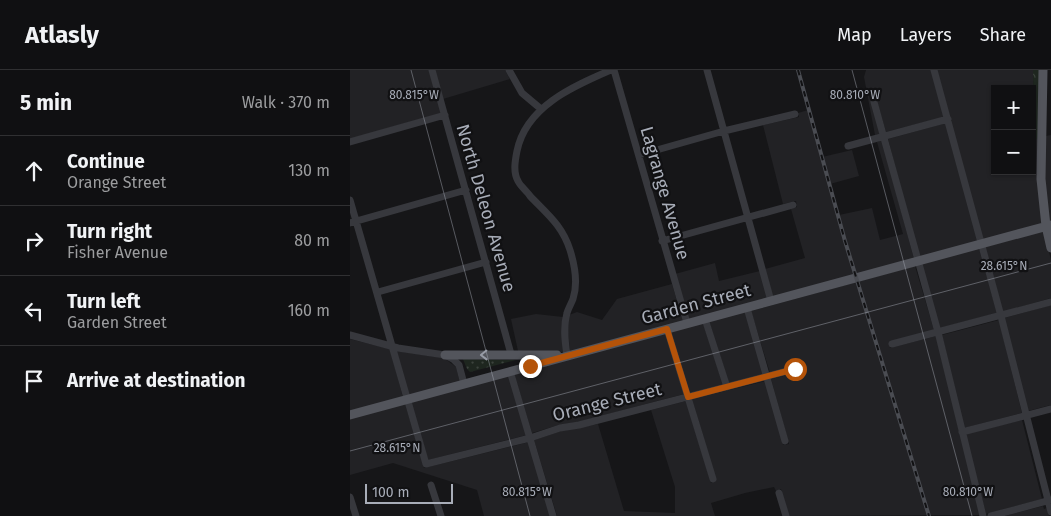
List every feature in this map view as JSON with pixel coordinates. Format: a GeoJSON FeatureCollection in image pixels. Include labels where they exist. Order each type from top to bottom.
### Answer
{"type":"FeatureCollection","features":[{"type":"Feature","properties":{"kind":"main road"},"geometry":{"type":"LineString","coordinates":[[1043,70],[1041,179],[1051,248]]}},
{"type":"Feature","properties":{"kind":"main road","name":"Garden Street"},"geometry":{"type":"LineString","coordinates":[[350,415],[1049,226]]}},
{"type":"Feature","properties":{"kind":"main road"},"geometry":{"type":"LineString","coordinates":[[445,355],[567,355]]}},
{"type":"Feature","properties":{"kind":"street","name":"North Deleon Avenue"},"geometry":{"type":"LineString","coordinates":[[432,70],[511,354]]}},
{"type":"Feature","properties":{"kind":"street"},"geometry":{"type":"LineString","coordinates":[[509,70],[522,93],[542,109]]}},
{"type":"Feature","properties":{"kind":"street"},"geometry":{"type":"LineString","coordinates":[[567,355],[566,314],[574,297],[576,277],[570,249],[560,226],[518,182],[515,172],[518,142],[542,109],[570,88],[613,70]]}},
{"type":"Feature","properties":{"kind":"street","name":"Lagrange Avenue"},"geometry":{"type":"LineString","coordinates":[[613,70],[687,323]]}},
{"type":"Feature","properties":{"kind":"street"},"geometry":{"type":"LineString","coordinates":[[707,70],[771,301]]}},
{"type":"Feature","properties":{"kind":"street"},"geometry":{"type":"LineString","coordinates":[[934,70],[982,244],[1050,501],[1051,512]]}},
{"type":"Feature","properties":{"kind":"street"},"geometry":{"type":"LineString","coordinates":[[874,102],[938,332],[983,516]]}},
{"type":"Feature","properties":{"kind":"street"},"geometry":{"type":"LineString","coordinates":[[638,155],[795,114]]}},
{"type":"Feature","properties":{"kind":"street"},"geometry":{"type":"LineString","coordinates":[[350,142],[445,115]]}},
{"type":"Feature","properties":{"kind":"street"},"geometry":{"type":"LineString","coordinates":[[848,146],[948,119]]}},
{"type":"Feature","properties":{"kind":"street"},"geometry":{"type":"LineString","coordinates":[[353,222],[466,190]]}},
{"type":"Feature","properties":{"kind":"street"},"geometry":{"type":"LineString","coordinates":[[350,200],[353,222],[378,292],[407,399]]}},
{"type":"Feature","properties":{"kind":"street"},"geometry":{"type":"LineString","coordinates":[[662,241],[793,205]]}},
{"type":"Feature","properties":{"kind":"street"},"geometry":{"type":"LineString","coordinates":[[378,292],[486,262]]}},
{"type":"Feature","properties":{"kind":"street"},"geometry":{"type":"LineString","coordinates":[[892,344],[1051,302]]}},
{"type":"Feature","properties":{"kind":"street"},"geometry":{"type":"LineString","coordinates":[[747,308],[785,442]]}},
{"type":"Feature","properties":{"kind":"street"},"geometry":{"type":"LineString","coordinates":[[705,319],[727,387]]}},
{"type":"Feature","properties":{"kind":"street"},"geometry":{"type":"LineString","coordinates":[[667,329],[713,479]]}},
{"type":"Feature","properties":{"kind":"street"},"geometry":{"type":"LineString","coordinates":[[350,335],[392,346],[445,355],[458,365],[464,384]]}},
{"type":"Feature","properties":{"kind":"street","name":"Orange Street"},"geometry":{"type":"LineString","coordinates":[[407,399],[426,464],[795,369]]}},
{"type":"Feature","properties":{"kind":"street"},"geometry":{"type":"LineString","coordinates":[[510,372],[554,516]]}},
{"type":"Feature","properties":{"kind":"street"},"geometry":{"type":"LineString","coordinates":[[962,432],[1051,409]]}},
{"type":"Feature","properties":{"kind":"street"},"geometry":{"type":"LineString","coordinates":[[431,485],[441,516]]}},
{"type":"Feature","properties":{"kind":"street"},"geometry":{"type":"LineString","coordinates":[[779,493],[786,516]]}},
{"type":"Feature","properties":{"kind":"street"},"geometry":{"type":"LineString","coordinates":[[350,497],[356,516]]}},
{"type":"Feature","properties":{"kind":"street"},"geometry":{"type":"LineString","coordinates":[[991,516],[1050,501]]}},
{"type":"Feature","properties":{"kind":"shaded area"},"geometry":{"type":"Polygon","coordinates":[[[350,70],[429,70],[441,113],[350,139],[350,70]]]}},
{"type":"Feature","properties":{"kind":"shaded area"},"geometry":{"type":"Polygon","coordinates":[[[435,70],[505,70],[510,79],[443,99],[435,70]]]}},
{"type":"Feature","properties":{"kind":"shaded area"},"geometry":{"type":"Polygon","coordinates":[[[866,70],[931,70],[944,117],[886,132],[876,98],[871,100],[880,134],[875,135],[864,77],[866,70]]]}},
{"type":"Feature","properties":{"kind":"shaded area"},"geometry":{"type":"Polygon","coordinates":[[[937,70],[1033,70],[1033,85],[991,85],[991,175],[1036,175],[1036,139],[1040,138],[1043,224],[983,240],[937,70]]]}},
{"type":"Feature","properties":{"kind":"shaded area"},"geometry":{"type":"Polygon","coordinates":[[[808,110],[822,157],[852,150],[859,176],[830,184],[839,215],[872,208],[880,240],[903,234],[877,142],[882,140],[914,259],[773,297],[765,269],[805,258],[791,209],[797,207],[796,201],[783,204],[763,125],[799,117],[798,113],[808,110]]]}},
{"type":"Feature","properties":{"kind":"shaded area"},"geometry":{"type":"Polygon","coordinates":[[[946,123],[978,242],[919,257],[888,139],[946,123]]]}},
{"type":"Feature","properties":{"kind":"shaded area"},"geometry":{"type":"Polygon","coordinates":[[[1051,135],[1051,222],[1049,222],[1044,179],[1046,136],[1051,135]]]}},
{"type":"Feature","properties":{"kind":"shaded area"},"geometry":{"type":"Polygon","coordinates":[[[1044,231],[1051,260],[1051,298],[1003,312],[985,247],[1044,231]]]}},
{"type":"Feature","properties":{"kind":"shaded area"},"geometry":{"type":"Polygon","coordinates":[[[979,248],[997,313],[940,328],[921,264],[979,248]]]}},
{"type":"Feature","properties":{"kind":"shaded area"},"geometry":{"type":"Polygon","coordinates":[[[715,263],[719,281],[760,271],[768,299],[689,319],[675,274],[715,263]]]}},
{"type":"Feature","properties":{"kind":"shaded area"},"geometry":{"type":"Polygon","coordinates":[[[915,266],[934,330],[889,342],[890,348],[936,336],[980,515],[789,516],[781,489],[776,491],[774,487],[711,503],[715,516],[557,516],[534,440],[561,431],[598,424],[624,511],[675,513],[675,487],[651,410],[686,401],[711,483],[716,481],[692,399],[766,381],[783,445],[789,444],[771,379],[799,372],[797,366],[770,373],[751,311],[915,266]]]}},
{"type":"Feature","properties":{"kind":"shaded area"},"geometry":{"type":"Polygon","coordinates":[[[672,284],[683,321],[570,351],[569,315],[577,312],[602,320],[617,299],[672,284]]]}},
{"type":"Feature","properties":{"kind":"shaded area"},"geometry":{"type":"Polygon","coordinates":[[[1051,305],[1051,405],[1028,411],[1004,318],[1051,305]]]}},
{"type":"Feature","properties":{"kind":"shaded area"},"geometry":{"type":"Polygon","coordinates":[[[745,312],[764,374],[729,383],[709,321],[745,312]]]}},
{"type":"Feature","properties":{"kind":"shaded area"},"geometry":{"type":"Polygon","coordinates":[[[536,314],[563,317],[564,352],[518,351],[511,319],[536,314]]]}},
{"type":"Feature","properties":{"kind":"shaded area"},"geometry":{"type":"Polygon","coordinates":[[[999,320],[1022,413],[964,428],[942,335],[999,320]]]}},
{"type":"Feature","properties":{"kind":"shaded area"},"geometry":{"type":"Polygon","coordinates":[[[703,323],[723,384],[690,393],[671,331],[703,323]]]}},
{"type":"Feature","properties":{"kind":"shaded area"},"geometry":{"type":"Polygon","coordinates":[[[665,333],[684,394],[532,433],[514,374],[665,333]]]}},
{"type":"Feature","properties":{"kind":"shaded area"},"geometry":{"type":"Polygon","coordinates":[[[350,339],[390,349],[403,397],[350,411],[350,339]]]}},
{"type":"Feature","properties":{"kind":"shaded area"},"geometry":{"type":"Polygon","coordinates":[[[396,351],[444,358],[456,367],[460,382],[409,395],[396,351]]]}},
{"type":"Feature","properties":{"kind":"shaded area"},"geometry":{"type":"Polygon","coordinates":[[[508,375],[527,435],[428,460],[411,402],[508,375]]]}},
{"type":"Feature","properties":{"kind":"shaded area"},"geometry":{"type":"Polygon","coordinates":[[[405,403],[424,468],[529,442],[550,516],[484,516],[477,490],[393,463],[350,475],[350,418],[405,403]]]}},
{"type":"Feature","properties":{"kind":"shaded area"},"geometry":{"type":"Polygon","coordinates":[[[1022,420],[1042,499],[986,514],[965,434],[1022,420]]]}},
{"type":"Feature","properties":{"kind":"shaded area"},"geometry":{"type":"Polygon","coordinates":[[[1043,506],[1044,509],[1047,508],[1049,516],[1004,516],[1043,506]]]}},
{"type":"Feature","properties":{"kind":"green space"},"geometry":{"type":"Polygon","coordinates":[[[1033,70],[1040,70],[1040,138],[1036,139],[1036,85],[1033,85],[1033,70]]]}},
{"type":"Feature","properties":{"kind":"green space"},"geometry":{"type":"Polygon","coordinates":[[[463,359],[516,360],[470,372],[463,359]]]}},
{"type":"Feature","properties":{"kind":"railway"},"geometry":{"type":"LineString","coordinates":[[798,70],[845,241],[929,516]]}},
{"type":"Feature","properties":{"kind":"route"},"geometry":{"type":"LineString","coordinates":[[530,366],[667,329],[688,397],[795,369]]}}]}
